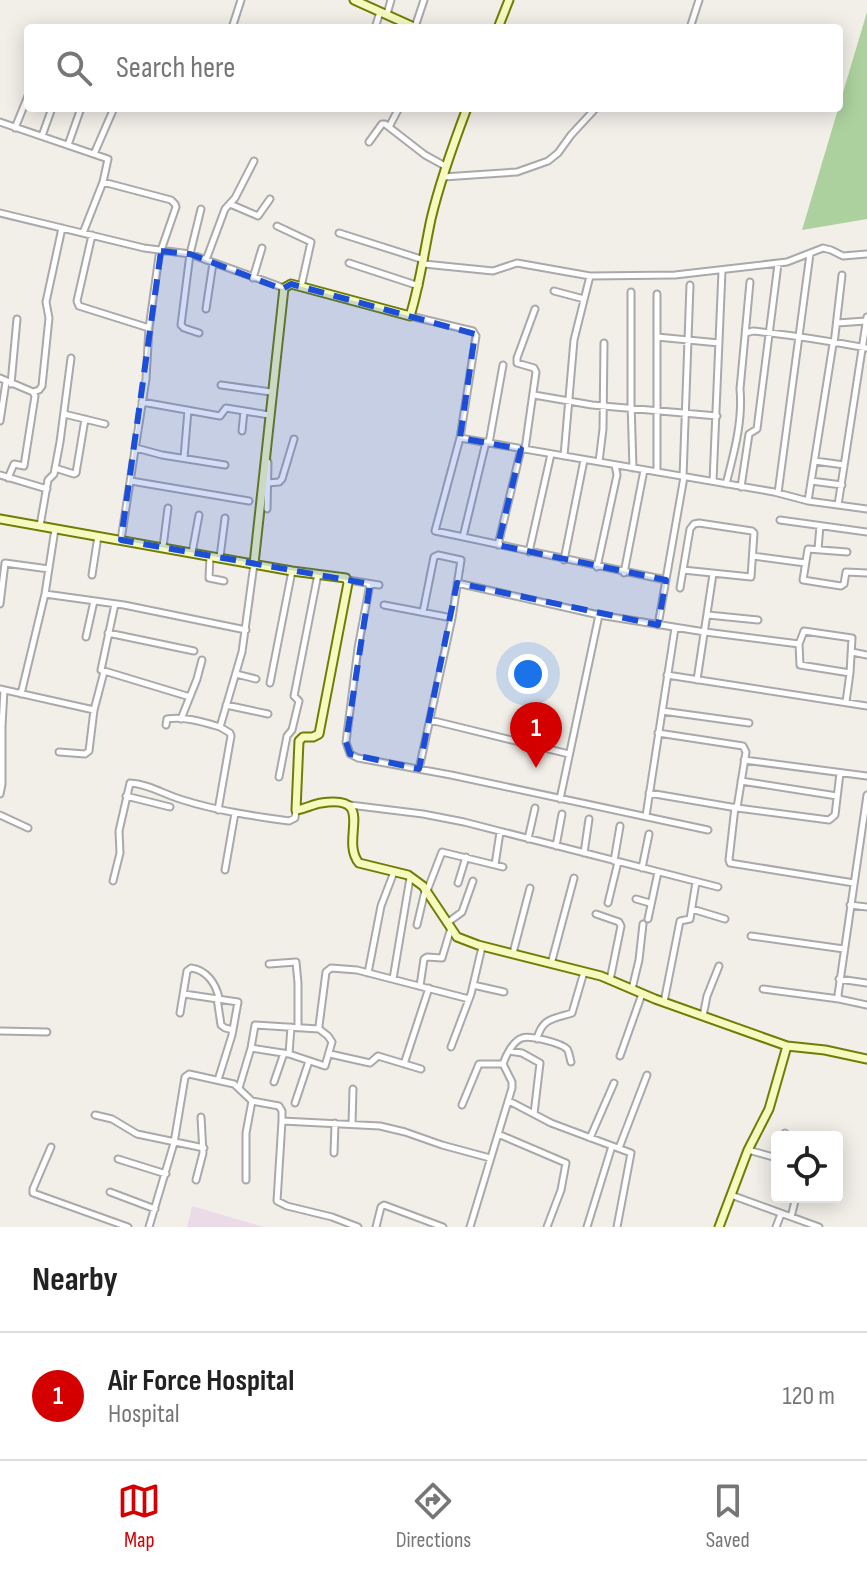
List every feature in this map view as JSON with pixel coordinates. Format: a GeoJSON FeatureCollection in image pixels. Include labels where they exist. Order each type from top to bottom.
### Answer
{"type":"FeatureCollection","features":[{"type":"Feature","properties":{"kind":"street"},"geometry":{"type":"LineString","coordinates":[[233,24],[241,0]]}},
{"type":"Feature","properties":{"kind":"street"},"geometry":{"type":"LineString","coordinates":[[354,0],[407,24]]}},
{"type":"Feature","properties":{"kind":"street"},"geometry":{"type":"LineString","coordinates":[[377,24],[391,0]]}},
{"type":"Feature","properties":{"kind":"street"},"geometry":{"type":"LineString","coordinates":[[417,24],[424,0]]}},
{"type":"Feature","properties":{"kind":"street"},"geometry":{"type":"LineString","coordinates":[[500,24],[509,0]]}},
{"type":"Feature","properties":{"kind":"street"},"geometry":{"type":"LineString","coordinates":[[691,24],[699,0]]}},
{"type":"Feature","properties":{"kind":"street"},"geometry":{"type":"LineString","coordinates":[[15,128],[24,106]]}},
{"type":"Feature","properties":{"kind":"street"},"geometry":{"type":"LineString","coordinates":[[42,136],[51,112]]}},
{"type":"Feature","properties":{"kind":"street"},"geometry":{"type":"LineString","coordinates":[[67,145],[79,112]]}},
{"type":"Feature","properties":{"kind":"street"},"geometry":{"type":"LineString","coordinates":[[94,154],[112,112]]}},
{"type":"Feature","properties":{"kind":"street"},"geometry":{"type":"LineString","coordinates":[[389,127],[397,112]]}},
{"type":"Feature","properties":{"kind":"street"},"geometry":{"type":"LineString","coordinates":[[410,316],[445,166],[465,112]]}},
{"type":"Feature","properties":{"kind":"street"},"geometry":{"type":"LineString","coordinates":[[443,177],[512,173],[548,161],[592,112]]}},
{"type":"Feature","properties":{"kind":"street"},"geometry":{"type":"LineString","coordinates":[[0,122],[106,158],[103,182],[83,233]]}},
{"type":"Feature","properties":{"kind":"street"},"geometry":{"type":"LineString","coordinates":[[369,142],[382,124],[445,166]]}},
{"type":"Feature","properties":{"kind":"street"},"geometry":{"type":"LineString","coordinates":[[206,309],[209,261],[225,209],[235,198],[254,161]]}},
{"type":"Feature","properties":{"kind":"street"},"geometry":{"type":"LineString","coordinates":[[103,182],[173,201],[176,207],[161,251],[121,540]]}},
{"type":"Feature","properties":{"kind":"street"},"geometry":{"type":"LineString","coordinates":[[230,204],[258,216],[270,199]]}},
{"type":"Feature","properties":{"kind":"street"},"geometry":{"type":"LineString","coordinates":[[199,333],[181,325],[190,254],[201,209]]}},
{"type":"Feature","properties":{"kind":"street"},"geometry":{"type":"LineString","coordinates":[[0,213],[161,251],[190,254],[284,288],[291,284],[473,331],[460,438],[435,531],[666,580]]}},
{"type":"Feature","properties":{"kind":"street"},"geometry":{"type":"LineString","coordinates":[[277,226],[311,242],[301,287]]}},
{"type":"Feature","properties":{"kind":"street"},"geometry":{"type":"LineString","coordinates":[[6,381],[33,392],[42,386],[49,318],[46,302],[62,228]]}},
{"type":"Feature","properties":{"kind":"street"},"geometry":{"type":"LineString","coordinates":[[339,233],[424,262],[493,271],[517,263],[590,276],[722,271],[792,261],[823,248],[843,256],[867,254]]}},
{"type":"Feature","properties":{"kind":"street"},"geometry":{"type":"LineString","coordinates":[[92,235],[77,301],[79,306],[149,328]]}},
{"type":"Feature","properties":{"kind":"street"},"geometry":{"type":"LineString","coordinates":[[253,278],[262,248]]}},
{"type":"Feature","properties":{"kind":"street"},"geometry":{"type":"LineString","coordinates":[[778,493],[810,253]]}},
{"type":"Feature","properties":{"kind":"street"},"geometry":{"type":"LineString","coordinates":[[349,263],[419,286]]}},
{"type":"Feature","properties":{"kind":"street"},"geometry":{"type":"LineString","coordinates":[[741,487],[749,434],[757,429],[778,264]]}},
{"type":"Feature","properties":{"kind":"street"},"geometry":{"type":"LineString","coordinates":[[713,482],[722,271]]}},
{"type":"Feature","properties":{"kind":"street"},"geometry":{"type":"LineString","coordinates":[[808,501],[842,275]]}},
{"type":"Feature","properties":{"kind":"street"},"geometry":{"type":"LineString","coordinates":[[564,456],[574,340],[590,276]]}},
{"type":"Feature","properties":{"kind":"street"},"geometry":{"type":"LineString","coordinates":[[726,484],[737,438],[750,282]]}},
{"type":"Feature","properties":{"kind":"street"},"geometry":{"type":"LineString","coordinates":[[658,625],[684,477],[690,285]]}},
{"type":"Feature","properties":{"kind":"street"},"geometry":{"type":"LineString","coordinates":[[220,727],[246,630],[284,288]]}},
{"type":"Feature","properties":{"kind":"street"},"geometry":{"type":"LineString","coordinates":[[554,291],[584,299]]}},
{"type":"Feature","properties":{"kind":"street"},"geometry":{"type":"LineString","coordinates":[[631,292],[633,468]]}},
{"type":"Feature","properties":{"kind":"street"},"geometry":{"type":"LineString","coordinates":[[657,294],[657,472]]}},
{"type":"Feature","properties":{"kind":"street"},"geometry":{"type":"LineString","coordinates":[[498,545],[534,395],[535,370],[517,360],[535,309]]}},
{"type":"Feature","properties":{"kind":"street"},"geometry":{"type":"LineString","coordinates":[[0,421],[17,319]]}},
{"type":"Feature","properties":{"kind":"street"},"geometry":{"type":"LineString","coordinates":[[837,323],[867,319],[838,505]]}},
{"type":"Feature","properties":{"kind":"street"},"geometry":{"type":"LineString","coordinates":[[746,333],[800,336],[864,348]]}},
{"type":"Feature","properties":{"kind":"street"},"geometry":{"type":"LineString","coordinates":[[657,337],[719,343]]}},
{"type":"Feature","properties":{"kind":"street"},"geometry":{"type":"LineString","coordinates":[[599,462],[603,429],[604,343]]}},
{"type":"Feature","properties":{"kind":"street"},"geometry":{"type":"LineString","coordinates":[[40,526],[48,480],[54,474],[71,358]]}},
{"type":"Feature","properties":{"kind":"street"},"geometry":{"type":"LineString","coordinates":[[463,537],[503,365]]}},
{"type":"Feature","properties":{"kind":"street"},"geometry":{"type":"LineString","coordinates":[[221,385],[271,392]]}},
{"type":"Feature","properties":{"kind":"street"},"geometry":{"type":"LineString","coordinates":[[8,478],[14,464],[24,466],[33,392]]}},
{"type":"Feature","properties":{"kind":"street"},"geometry":{"type":"LineString","coordinates":[[534,395],[603,406],[717,416]]}},
{"type":"Feature","properties":{"kind":"street"},"geometry":{"type":"LineString","coordinates":[[142,402],[220,416],[224,409],[269,415]]}},
{"type":"Feature","properties":{"kind":"street"},"geometry":{"type":"LineString","coordinates":[[184,458],[188,410]]}},
{"type":"Feature","properties":{"kind":"street"},"geometry":{"type":"LineString","coordinates":[[242,431],[244,411]]}},
{"type":"Feature","properties":{"kind":"street"},"geometry":{"type":"LineString","coordinates":[[64,414],[105,424]]}},
{"type":"Feature","properties":{"kind":"street"},"geometry":{"type":"LineString","coordinates":[[55,468],[76,473],[85,419]]}},
{"type":"Feature","properties":{"kind":"street"},"geometry":{"type":"LineString","coordinates":[[460,438],[867,509]]}},
{"type":"Feature","properties":{"kind":"street"},"geometry":{"type":"LineString","coordinates":[[268,483],[282,479],[294,439]]}},
{"type":"Feature","properties":{"kind":"street"},"geometry":{"type":"LineString","coordinates":[[136,448],[225,465]]}},
{"type":"Feature","properties":{"kind":"street"},"geometry":{"type":"LineString","coordinates":[[267,509],[268,449]]}},
{"type":"Feature","properties":{"kind":"street"},"geometry":{"type":"LineString","coordinates":[[529,552],[551,454]]}},
{"type":"Feature","properties":{"kind":"street"},"geometry":{"type":"LineString","coordinates":[[564,560],[584,460]]}},
{"type":"Feature","properties":{"kind":"street"},"geometry":{"type":"LineString","coordinates":[[815,461],[844,465]]}},
{"type":"Feature","properties":{"kind":"street"},"geometry":{"type":"LineString","coordinates":[[597,567],[617,475],[615,465]]}},
{"type":"Feature","properties":{"kind":"street"},"geometry":{"type":"LineString","coordinates":[[624,573],[644,470]]}},
{"type":"Feature","properties":{"kind":"street"},"geometry":{"type":"LineString","coordinates":[[0,475],[47,489]]}},
{"type":"Feature","properties":{"kind":"street"},"geometry":{"type":"LineString","coordinates":[[131,481],[249,501]]}},
{"type":"Feature","properties":{"kind":"street"},"geometry":{"type":"LineString","coordinates":[[811,481],[842,485]]}},
{"type":"Feature","properties":{"kind":"street"},"geometry":{"type":"LineString","coordinates":[[163,547],[168,508]]}},
{"type":"Feature","properties":{"kind":"street"},"geometry":{"type":"LineString","coordinates":[[192,553],[199,515]]}},
{"type":"Feature","properties":{"kind":"street"},"geometry":{"type":"LineString","coordinates":[[220,557],[225,518]]}},
{"type":"Feature","properties":{"kind":"street"},"geometry":{"type":"LineString","coordinates":[[0,519],[379,585]]}},
{"type":"Feature","properties":{"kind":"street"},"geometry":{"type":"LineString","coordinates":[[780,520],[867,532]]}},
{"type":"Feature","properties":{"kind":"street"},"geometry":{"type":"LineString","coordinates":[[680,588],[683,570],[690,529],[696,523],[753,531],[751,577],[683,570]]}},
{"type":"Feature","properties":{"kind":"street"},"geometry":{"type":"LineString","coordinates":[[818,549],[820,526]]}},
{"type":"Feature","properties":{"kind":"street"},"geometry":{"type":"LineString","coordinates":[[21,694],[45,594],[55,528]]}},
{"type":"Feature","properties":{"kind":"street"},"geometry":{"type":"LineString","coordinates":[[92,575],[98,536]]}},
{"type":"Feature","properties":{"kind":"street"},"geometry":{"type":"LineString","coordinates":[[847,552],[808,549],[803,578],[841,586],[846,572],[867,573]]}},
{"type":"Feature","properties":{"kind":"street"},"geometry":{"type":"LineString","coordinates":[[419,769],[452,618],[461,560],[435,555],[423,612]]}},
{"type":"Feature","properties":{"kind":"street"},"geometry":{"type":"LineString","coordinates":[[210,556],[209,578],[224,581]]}},
{"type":"Feature","properties":{"kind":"street"},"geometry":{"type":"LineString","coordinates":[[753,556],[805,563]]}},
{"type":"Feature","properties":{"kind":"street"},"geometry":{"type":"LineString","coordinates":[[0,604],[5,563],[49,569]]}},
{"type":"Feature","properties":{"kind":"street"},"geometry":{"type":"LineString","coordinates":[[270,683],[292,571]]}},
{"type":"Feature","properties":{"kind":"street"},"geometry":{"type":"LineString","coordinates":[[279,777],[287,736],[292,730],[299,701],[294,696],[318,574]]}},
{"type":"Feature","properties":{"kind":"street"},"geometry":{"type":"LineString","coordinates":[[697,680],[713,574]]}},
{"type":"Feature","properties":{"kind":"street"},"geometry":{"type":"LineString","coordinates":[[113,881],[120,853],[119,831],[128,784],[143,785],[218,810],[289,821],[295,818],[299,741],[303,737],[319,734],[348,580]]}},
{"type":"Feature","properties":{"kind":"street"},"geometry":{"type":"LineString","coordinates":[[457,583],[599,615],[799,644]]}},
{"type":"Feature","properties":{"kind":"street"},"geometry":{"type":"LineString","coordinates":[[370,584],[358,648],[346,746],[353,757],[708,830]]}},
{"type":"Feature","properties":{"kind":"street"},"geometry":{"type":"LineString","coordinates":[[45,594],[115,604],[246,630]]}},
{"type":"Feature","properties":{"kind":"street"},"geometry":{"type":"LineString","coordinates":[[86,637],[94,601]]}},
{"type":"Feature","properties":{"kind":"street"},"geometry":{"type":"LineString","coordinates":[[115,604],[100,668],[104,672],[190,697]]}},
{"type":"Feature","properties":{"kind":"street"},"geometry":{"type":"LineString","coordinates":[[384,605],[452,618]]}},
{"type":"Feature","properties":{"kind":"street"},"geometry":{"type":"LineString","coordinates":[[560,799],[599,615]]}},
{"type":"Feature","properties":{"kind":"street"},"geometry":{"type":"LineString","coordinates":[[707,615],[758,620]]}},
{"type":"Feature","properties":{"kind":"street"},"geometry":{"type":"LineString","coordinates":[[646,817],[675,628]]}},
{"type":"Feature","properties":{"kind":"street"},"geometry":{"type":"LineString","coordinates":[[108,633],[194,651]]}},
{"type":"Feature","properties":{"kind":"street"},"geometry":{"type":"LineString","coordinates":[[846,702],[850,673],[853,640],[850,637],[802,633],[799,663],[802,666],[850,673]]}},
{"type":"Feature","properties":{"kind":"street"},"geometry":{"type":"LineString","coordinates":[[852,652],[867,655]]}},
{"type":"Feature","properties":{"kind":"street"},"geometry":{"type":"LineString","coordinates":[[181,719],[202,660]]}},
{"type":"Feature","properties":{"kind":"street"},"geometry":{"type":"LineString","coordinates":[[59,752],[87,753],[104,672]]}},
{"type":"Feature","properties":{"kind":"street"},"geometry":{"type":"LineString","coordinates":[[236,674],[256,679]]}},
{"type":"Feature","properties":{"kind":"street"},"geometry":{"type":"LineString","coordinates":[[667,675],[867,706]]}},
{"type":"Feature","properties":{"kind":"street"},"geometry":{"type":"LineString","coordinates":[[0,794],[2,690],[94,710]]}},
{"type":"Feature","properties":{"kind":"street"},"geometry":{"type":"LineString","coordinates":[[226,705],[268,714]]}},
{"type":"Feature","properties":{"kind":"street"},"geometry":{"type":"LineString","coordinates":[[662,711],[749,723]]}},
{"type":"Feature","properties":{"kind":"street"},"geometry":{"type":"LineString","coordinates":[[166,725],[168,718],[181,719],[228,730],[231,736],[218,810]]}},
{"type":"Feature","properties":{"kind":"street"},"geometry":{"type":"LineString","coordinates":[[430,720],[569,754]]}},
{"type":"Feature","properties":{"kind":"street"},"geometry":{"type":"LineString","coordinates":[[658,733],[745,748],[730,863],[854,883]]}},
{"type":"Feature","properties":{"kind":"street"},"geometry":{"type":"LineString","coordinates":[[744,760],[867,776]]}},
{"type":"Feature","properties":{"kind":"street"},"geometry":{"type":"LineString","coordinates":[[649,793],[829,820],[835,815],[840,773]]}},
{"type":"Feature","properties":{"kind":"street"},"geometry":{"type":"LineString","coordinates":[[741,781],[837,796]]}},
{"type":"Feature","properties":{"kind":"street"},"geometry":{"type":"LineString","coordinates":[[839,999],[839,979],[864,831],[867,795]]}},
{"type":"Feature","properties":{"kind":"street"},"geometry":{"type":"LineString","coordinates":[[126,796],[170,807]]}},
{"type":"Feature","properties":{"kind":"street"},"geometry":{"type":"LineString","coordinates":[[296,810],[320,803],[344,802],[423,814],[718,887]]}},
{"type":"Feature","properties":{"kind":"street"},"geometry":{"type":"LineString","coordinates":[[350,805],[354,812],[355,859],[359,863],[410,877],[426,891],[457,937],[482,947],[610,980],[664,1003],[787,1046],[867,1059]]}},
{"type":"Feature","properties":{"kind":"street"},"geometry":{"type":"LineString","coordinates":[[528,839],[535,808]]}},
{"type":"Feature","properties":{"kind":"street"},"geometry":{"type":"LineString","coordinates":[[225,870],[235,813]]}},
{"type":"Feature","properties":{"kind":"street"},"geometry":{"type":"LineString","coordinates":[[556,846],[562,814]]}},
{"type":"Feature","properties":{"kind":"street"},"geometry":{"type":"LineString","coordinates":[[0,815],[28,828]]}},
{"type":"Feature","properties":{"kind":"street"},"geometry":{"type":"LineString","coordinates":[[584,853],[589,819]]}},
{"type":"Feature","properties":{"kind":"street"},"geometry":{"type":"LineString","coordinates":[[608,903],[620,826]]}},
{"type":"Feature","properties":{"kind":"street"},"geometry":{"type":"LineString","coordinates":[[495,865],[500,832]]}},
{"type":"Feature","properties":{"kind":"street"},"geometry":{"type":"LineString","coordinates":[[642,868],[649,834]]}},
{"type":"Feature","properties":{"kind":"street"},"geometry":{"type":"LineString","coordinates":[[417,925],[426,891],[442,852],[503,867]]}},
{"type":"Feature","properties":{"kind":"street"},"geometry":{"type":"LineString","coordinates":[[458,883],[466,857]]}},
{"type":"Feature","properties":{"kind":"street"},"geometry":{"type":"LineString","coordinates":[[368,973],[381,906],[394,871]]}},
{"type":"Feature","properties":{"kind":"street"},"geometry":{"type":"LineString","coordinates":[[632,989],[641,934],[658,872]]}},
{"type":"Feature","properties":{"kind":"street"},"geometry":{"type":"LineString","coordinates":[[393,979],[410,877]]}},
{"type":"Feature","properties":{"kind":"street"},"geometry":{"type":"LineString","coordinates":[[551,964],[574,878]]}},
{"type":"Feature","properties":{"kind":"street"},"geometry":{"type":"LineString","coordinates":[[420,986],[424,959],[442,958],[449,926],[462,912],[473,881]]}},
{"type":"Feature","properties":{"kind":"street"},"geometry":{"type":"LineString","coordinates":[[664,1003],[680,921],[689,920],[696,882]]}},
{"type":"Feature","properties":{"kind":"street"},"geometry":{"type":"LineString","coordinates":[[513,954],[530,888]]}},
{"type":"Feature","properties":{"kind":"street"},"geometry":{"type":"LineString","coordinates":[[636,899],[650,903]]}},
{"type":"Feature","properties":{"kind":"street"},"geometry":{"type":"LineString","coordinates":[[850,905],[867,907]]}},
{"type":"Feature","properties":{"kind":"street"},"geometry":{"type":"LineString","coordinates":[[692,909],[725,919]]}},
{"type":"Feature","properties":{"kind":"street"},"geometry":{"type":"LineString","coordinates":[[596,914],[619,922],[621,926],[610,980]]}},
{"type":"Feature","properties":{"kind":"street"},"geometry":{"type":"LineString","coordinates":[[751,936],[844,949]]}},
{"type":"Feature","properties":{"kind":"street"},"geometry":{"type":"LineString","coordinates":[[451,1047],[469,999],[482,947]]}},
{"type":"Feature","properties":{"kind":"street"},"geometry":{"type":"LineString","coordinates":[[269,964],[296,962],[298,983],[294,1027],[274,1082]]}},
{"type":"Feature","properties":{"kind":"street"},"geometry":{"type":"LineString","coordinates":[[703,1017],[707,996],[719,966]]}},
{"type":"Feature","properties":{"kind":"street"},"geometry":{"type":"LineString","coordinates":[[180,1013],[187,971],[195,968],[214,984],[221,1025],[233,1030]]}},
{"type":"Feature","properties":{"kind":"street"},"geometry":{"type":"LineString","coordinates":[[319,1029],[327,970],[352,969],[469,999]]}},
{"type":"Feature","properties":{"kind":"street"},"geometry":{"type":"LineString","coordinates":[[537,1039],[547,1021],[572,1013],[584,972]]}},
{"type":"Feature","properties":{"kind":"street"},"geometry":{"type":"LineString","coordinates":[[839,979],[867,983]]}},
{"type":"Feature","properties":{"kind":"street"},"geometry":{"type":"LineString","coordinates":[[473,985],[504,992]]}},
{"type":"Feature","properties":{"kind":"street"},"geometry":{"type":"LineString","coordinates":[[404,1064],[429,988]]}},
{"type":"Feature","properties":{"kind":"street"},"geometry":{"type":"LineString","coordinates":[[763,989],[867,1005]]}},
{"type":"Feature","properties":{"kind":"street"},"geometry":{"type":"LineString","coordinates":[[184,994],[238,1002],[218,1080]]}},
{"type":"Feature","properties":{"kind":"street"},"geometry":{"type":"LineString","coordinates":[[620,1056],[642,994]]}},
{"type":"Feature","properties":{"kind":"street"},"geometry":{"type":"LineString","coordinates":[[239,1088],[255,1025],[319,1029],[330,1039],[332,1046],[325,1066],[286,1054],[251,1048]]}},
{"type":"Feature","properties":{"kind":"street"},"geometry":{"type":"LineString","coordinates":[[0,1031],[47,1032]]}},
{"type":"Feature","properties":{"kind":"street"},"geometry":{"type":"LineString","coordinates":[[503,1064],[509,1051],[522,1038],[553,1042],[565,1048],[571,1062]]}},
{"type":"Feature","properties":{"kind":"street"},"geometry":{"type":"LineString","coordinates":[[719,1227],[748,1150],[769,1109],[787,1046]]}},
{"type":"Feature","properties":{"kind":"street"},"geometry":{"type":"LineString","coordinates":[[509,1051],[522,1053],[540,1063],[534,1114]]}},
{"type":"Feature","properties":{"kind":"street"},"geometry":{"type":"LineString","coordinates":[[330,1054],[370,1063],[378,1056],[421,1069]]}},
{"type":"Feature","properties":{"kind":"street"},"geometry":{"type":"LineString","coordinates":[[295,1103],[309,1061]]}},
{"type":"Feature","properties":{"kind":"street"},"geometry":{"type":"LineString","coordinates":[[462,1105],[479,1064],[503,1064]]}},
{"type":"Feature","properties":{"kind":"street"},"geometry":{"type":"LineString","coordinates":[[470,1227],[513,1085],[503,1064]]}},
{"type":"Feature","properties":{"kind":"street"},"geometry":{"type":"LineString","coordinates":[[149,1227],[174,1143],[185,1077],[189,1074],[234,1084],[252,1101],[279,1106],[282,1121],[279,1203],[358,1227]]}},
{"type":"Feature","properties":{"kind":"street"},"geometry":{"type":"LineString","coordinates":[[587,1227],[615,1147],[647,1075]]}},
{"type":"Feature","properties":{"kind":"street"},"geometry":{"type":"LineString","coordinates":[[590,1138],[614,1083]]}},
{"type":"Feature","properties":{"kind":"street"},"geometry":{"type":"LineString","coordinates":[[352,1124],[353,1089]]}},
{"type":"Feature","properties":{"kind":"street"},"geometry":{"type":"LineString","coordinates":[[246,1180],[246,1133],[252,1101]]}},
{"type":"Feature","properties":{"kind":"street"},"geometry":{"type":"LineString","coordinates":[[509,1101],[590,1138],[630,1152],[632,1155],[617,1227]]}},
{"type":"Feature","properties":{"kind":"street"},"geometry":{"type":"LineString","coordinates":[[95,1115],[112,1119],[137,1134],[204,1148]]}},
{"type":"Feature","properties":{"kind":"street"},"geometry":{"type":"LineString","coordinates":[[196,1180],[204,1148],[201,1117]]}},
{"type":"Feature","properties":{"kind":"street"},"geometry":{"type":"LineString","coordinates":[[282,1121],[396,1129],[490,1158]]}},
{"type":"Feature","properties":{"kind":"street"},"geometry":{"type":"LineString","coordinates":[[334,1153],[335,1123]]}},
{"type":"Feature","properties":{"kind":"street"},"geometry":{"type":"LineString","coordinates":[[498,1134],[566,1163],[561,1190],[547,1227]]}},
{"type":"Feature","properties":{"kind":"street"},"geometry":{"type":"LineString","coordinates":[[51,1147],[33,1193],[128,1227]]}},
{"type":"Feature","properties":{"kind":"street"},"geometry":{"type":"LineString","coordinates":[[748,1150],[771,1156]]}},
{"type":"Feature","properties":{"kind":"street"},"geometry":{"type":"LineString","coordinates":[[118,1159],[166,1174]]}},
{"type":"Feature","properties":{"kind":"street"},"geometry":{"type":"LineString","coordinates":[[110,1192],[155,1209]]}},
{"type":"Feature","properties":{"kind":"street"},"geometry":{"type":"LineString","coordinates":[[731,1195],[819,1227]]}},
{"type":"Feature","properties":{"kind":"street"},"geometry":{"type":"LineString","coordinates":[[791,1217],[794,1203]]}},
{"type":"Feature","properties":{"kind":"street"},"geometry":{"type":"LineString","coordinates":[[376,1227],[384,1205],[443,1227]]}},
{"type":"Feature","properties":{"kind":"street"},"geometry":{"type":"LineString","coordinates":[[776,1227],[781,1214]]}},
{"type":"Feature","properties":{"kind":"highlighted area"},"geometry":{"type":"Polygon","coordinates":[[[161,251],[190,254],[282,289],[291,284],[475,334],[460,438],[521,449],[498,545],[666,580],[658,625],[457,583],[419,769],[350,754],[346,742],[370,584],[121,540],[161,251]]]}},
{"type":"Feature","properties":{"kind":"shaded area"},"geometry":{"type":"Polygon","coordinates":[[[192,1206],[264,1227],[187,1227],[192,1206]]]}},
{"type":"Feature","properties":{"kind":"green space"},"geometry":{"type":"Polygon","coordinates":[[[867,12],[867,219],[802,230],[837,112],[843,112],[843,92],[867,12]]]}},
{"type":"Feature","properties":{"kind":"place","name":"Air Force Hospital"},"geometry":{"type":"Point","coordinates":[536,768]}}]}
